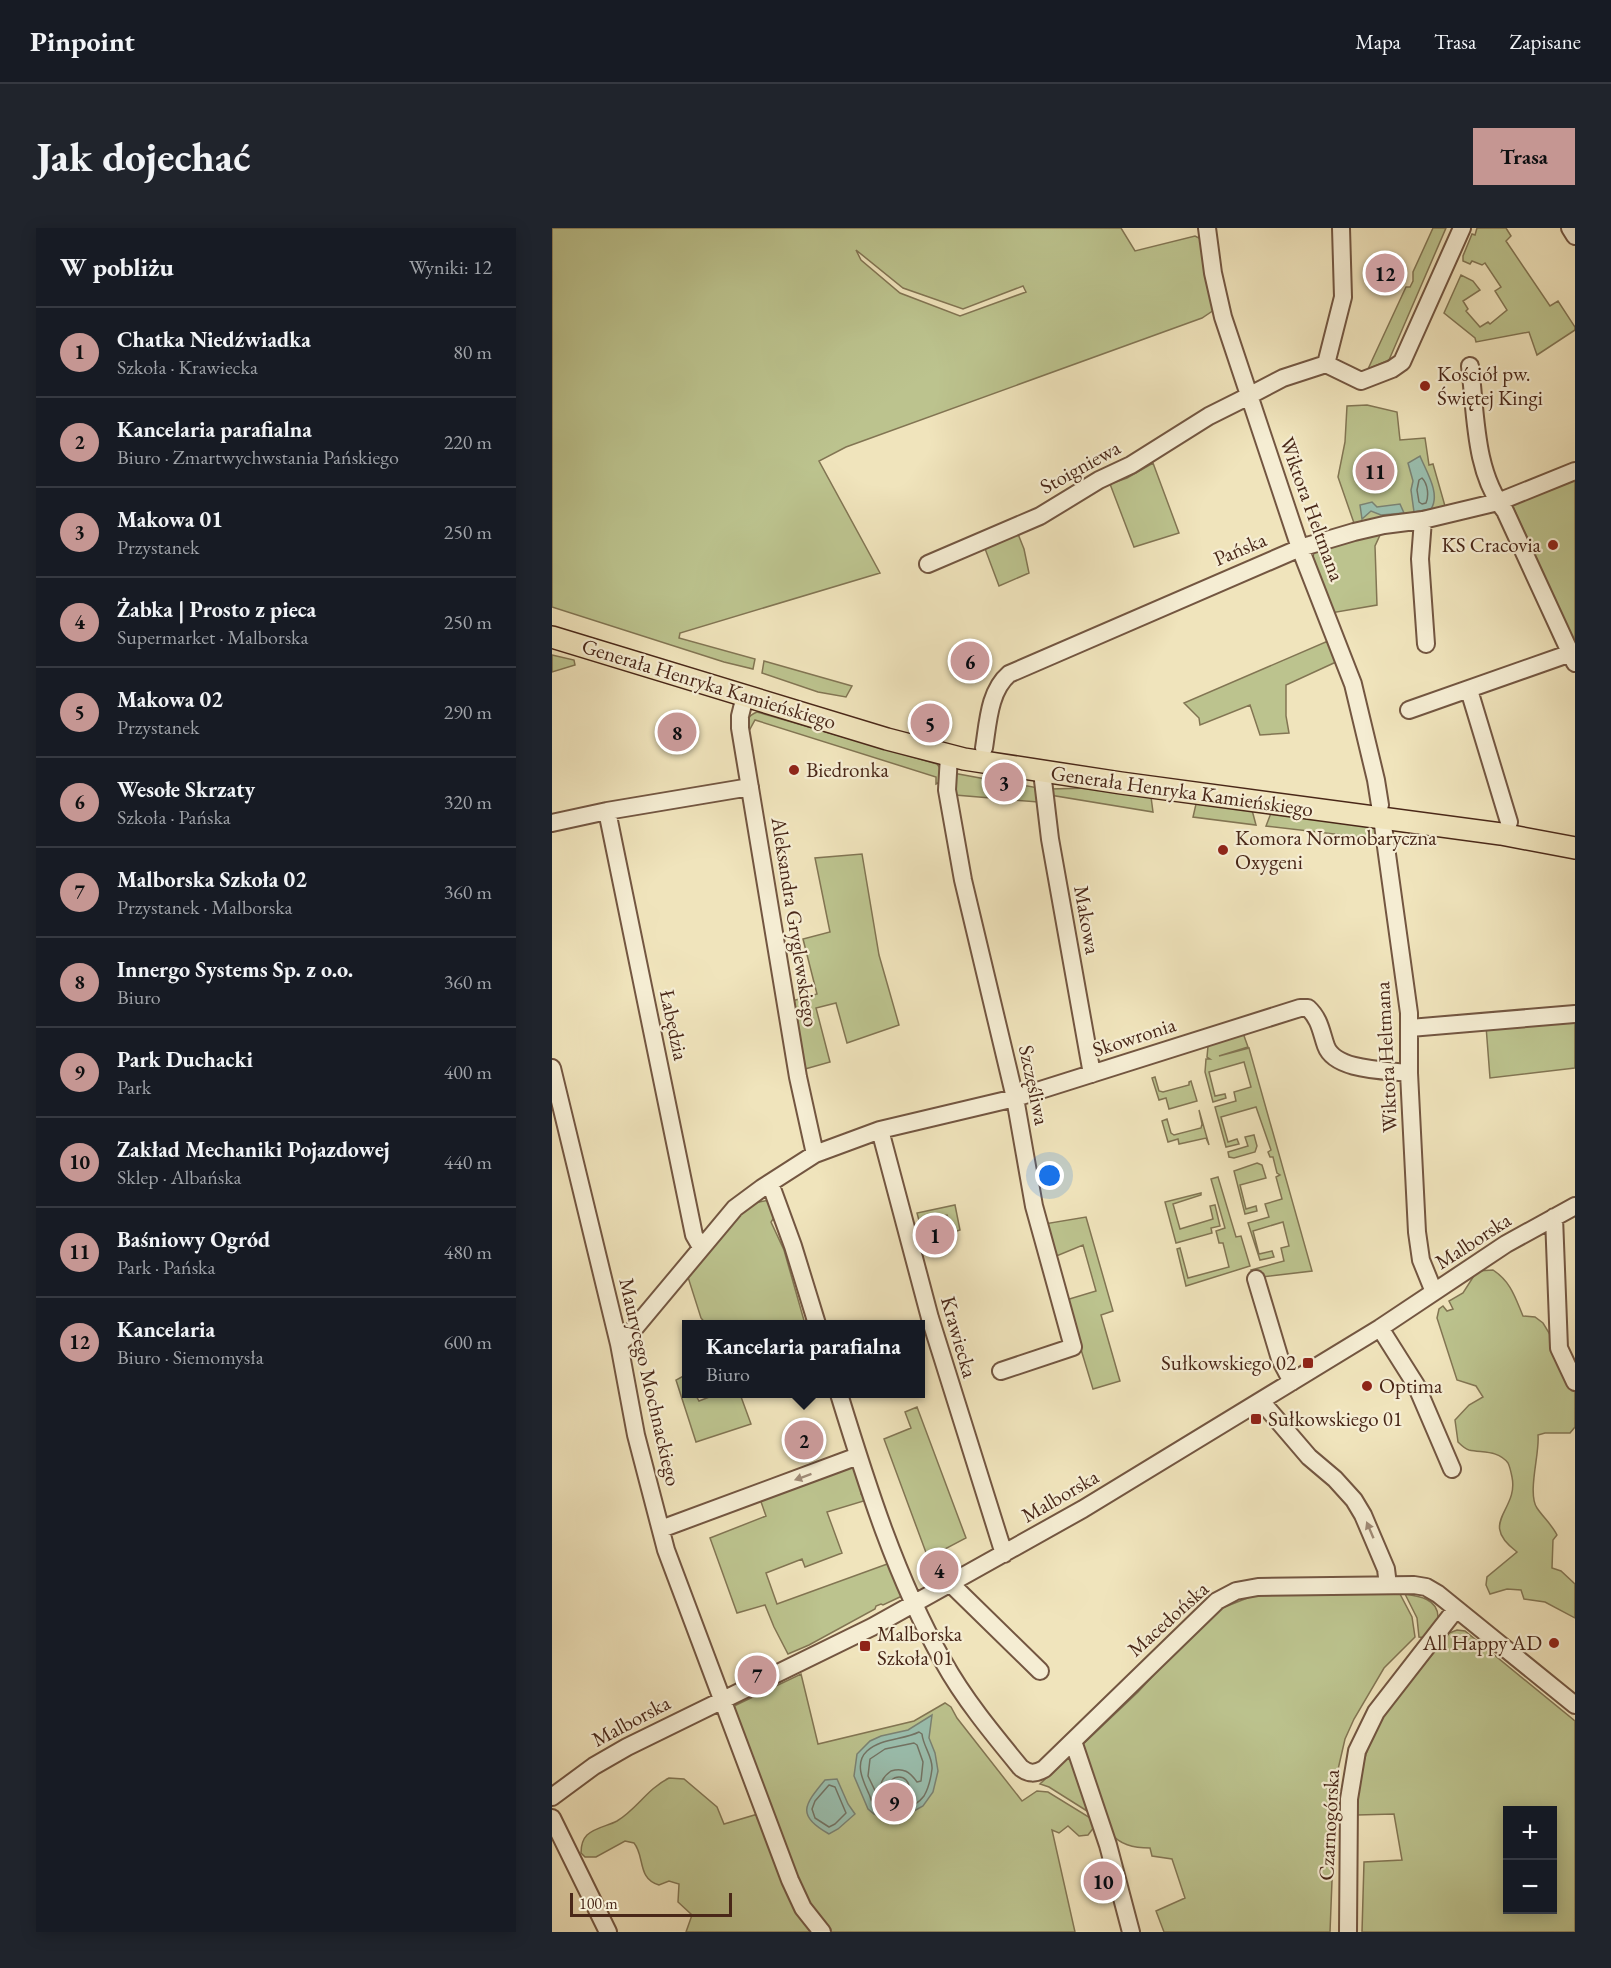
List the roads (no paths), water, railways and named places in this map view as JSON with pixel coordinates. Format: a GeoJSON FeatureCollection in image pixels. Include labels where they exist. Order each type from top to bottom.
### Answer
{"type":"FeatureCollection","features":[{"type":"Feature","properties":{"kind":"main road","name":"Generała Henryka Kamieńskiego"},"geometry":{"type":"LineString","coordinates":[[552,624],[847,714],[924,735],[1108,770],[1381,811],[1575,848]]}},
{"type":"Feature","properties":{"kind":"main road","name":"Generała Henryka Kamieńskiego"},"geometry":{"type":"LineString","coordinates":[[552,637],[949,756],[1042,772],[1381,811],[1509,822],[1575,834]]}},
{"type":"Feature","properties":{"kind":"street","name":"Wiktora Heltmana"},"geometry":{"type":"LineString","coordinates":[[1207,228],[1213,273],[1223,317],[1300,548],[1353,684],[1376,780],[1406,984],[1410,1028],[1409,1073],[1417,1232],[1421,1260],[1434,1292]]}},
{"type":"Feature","properties":{"kind":"street"},"geometry":{"type":"LineString","coordinates":[[1341,228],[1343,297],[1326,364],[1361,381],[1392,369],[1401,362],[1462,228]]}},
{"type":"Feature","properties":{"kind":"street"},"geometry":{"type":"LineString","coordinates":[[1570,228],[1575,236]]}},
{"type":"Feature","properties":{"kind":"street","name":"Stoigniewa"},"geometry":{"type":"LineString","coordinates":[[927,564],[1040,516],[1099,480],[1131,465],[1209,416],[1283,378],[1326,364]]}},
{"type":"Feature","properties":{"kind":"street"},"geometry":{"type":"LineString","coordinates":[[1409,710],[1573,658],[1505,512],[1493,493],[1478,446],[1478,426],[1470,366]]}},
{"type":"Feature","properties":{"kind":"street","name":"Pańska"},"geometry":{"type":"LineString","coordinates":[[984,748],[995,692],[999,682],[1009,674],[1300,548],[1384,525],[1423,520],[1498,502],[1575,471]]}},
{"type":"Feature","properties":{"kind":"street"},"geometry":{"type":"LineString","coordinates":[[1423,520],[1420,559],[1426,644]]}},
{"type":"Feature","properties":{"kind":"street"},"geometry":{"type":"LineString","coordinates":[[1469,690],[1509,822]]}},
{"type":"Feature","properties":{"kind":"street","name":"Aleksandra Gryglewskiego"},"geometry":{"type":"LineString","coordinates":[[745,696],[740,716],[740,728],[798,1077],[815,1154]]}},
{"type":"Feature","properties":{"kind":"street","name":"Szczęśliwa"},"geometry":{"type":"LineString","coordinates":[[949,756],[947,790],[961,870],[1015,1098],[1034,1206],[1073,1347],[1001,1371]]}},
{"type":"Feature","properties":{"kind":"street","name":"Makowa"},"geometry":{"type":"LineString","coordinates":[[1042,772],[1050,839],[1092,1074]]}},
{"type":"Feature","properties":{"kind":"street"},"geometry":{"type":"LineString","coordinates":[[552,823],[750,786]]}},
{"type":"Feature","properties":{"kind":"street","name":"Łabędzia"},"geometry":{"type":"LineString","coordinates":[[607,811],[694,1235],[701,1247]]}},
{"type":"Feature","properties":{"kind":"street","name":"Skowronia"},"geometry":{"type":"LineString","coordinates":[[619,1344],[735,1208],[815,1154],[844,1142],[880,1130],[1015,1098],[1300,1008],[1308,1008],[1318,1019],[1327,1050],[1337,1061],[1350,1065],[1409,1073]]}},
{"type":"Feature","properties":{"kind":"street"},"geometry":{"type":"LineString","coordinates":[[1410,1028],[1575,1014]]}},
{"type":"Feature","properties":{"kind":"street","name":"Maurycego Mochnackiego"},"geometry":{"type":"LineString","coordinates":[[552,1068],[619,1344],[636,1435],[666,1550],[790,1880],[803,1908],[822,1932]]}},
{"type":"Feature","properties":{"kind":"street","name":"Krawiecka"},"geometry":{"type":"LineString","coordinates":[[880,1130],[930,1318],[1004,1554]]}},
{"type":"Feature","properties":{"kind":"street"},"geometry":{"type":"LineString","coordinates":[[770,1183],[817,1320]]}},
{"type":"Feature","properties":{"kind":"street","name":"Malborska"},"geometry":{"type":"LineString","coordinates":[[552,1797],[594,1766],[627,1747],[913,1605],[1083,1509],[1380,1328],[1506,1244],[1575,1206]]}},
{"type":"Feature","properties":{"kind":"street"},"geometry":{"type":"LineString","coordinates":[[1554,1217],[1559,1348],[1575,1382]]}},
{"type":"Feature","properties":{"kind":"street"},"geometry":{"type":"LineString","coordinates":[[1256,1279],[1280,1359],[1292,1382]]}},
{"type":"Feature","properties":{"kind":"street"},"geometry":{"type":"LineString","coordinates":[[1380,1328],[1416,1385],[1452,1469]]}},
{"type":"Feature","properties":{"kind":"street"},"geometry":{"type":"LineString","coordinates":[[840,1398],[858,1456],[913,1605]]}},
{"type":"Feature","properties":{"kind":"street"},"geometry":{"type":"LineString","coordinates":[[1261,1401],[1309,1457],[1335,1479],[1359,1507],[1386,1569],[1388,1585]]}},
{"type":"Feature","properties":{"kind":"street"},"geometry":{"type":"LineString","coordinates":[[661,1529],[858,1456]]}},
{"type":"Feature","properties":{"kind":"street"},"geometry":{"type":"LineString","coordinates":[[951,1584],[1040,1671]]}},
{"type":"Feature","properties":{"kind":"street","name":"Macedońska"},"geometry":{"type":"LineString","coordinates":[[913,1605],[958,1685],[1021,1768],[1032,1773],[1038,1773],[1044,1769],[1198,1618],[1236,1591],[1258,1587],[1388,1585],[1426,1587],[1575,1705]]}},
{"type":"Feature","properties":{"kind":"street","name":"Czarnogórska"},"geometry":{"type":"LineString","coordinates":[[1348,1932],[1349,1799],[1357,1751],[1376,1712],[1456,1609]]}},
{"type":"Feature","properties":{"kind":"street"},"geometry":{"type":"LineString","coordinates":[[1072,1741],[1108,1845],[1131,1932]]}},
{"type":"Feature","properties":{"kind":"street"},"geometry":{"type":"LineString","coordinates":[[552,1818],[608,1932]]}},
{"type":"Feature","properties":{"kind":"water"},"geometry":{"type":"Polygon","coordinates":[[[1420,456],[1431,482],[1434,503],[1431,509],[1414,512],[1411,490],[1413,481],[1408,463],[1420,456]]]}},
{"type":"Feature","properties":{"kind":"water"},"geometry":{"type":"Polygon","coordinates":[[[1372,502],[1377,507],[1400,504],[1404,513],[1381,515],[1371,511],[1362,519],[1360,505],[1372,502]]]}},
{"type":"Feature","properties":{"kind":"water"},"geometry":{"type":"Polygon","coordinates":[[[932,1715],[929,1738],[935,1753],[938,1771],[933,1792],[923,1806],[914,1811],[890,1819],[874,1814],[868,1809],[854,1776],[857,1754],[870,1741],[908,1730],[932,1715]]]}},
{"type":"Feature","properties":{"kind":"water"},"geometry":{"type":"Polygon","coordinates":[[[837,1779],[855,1814],[829,1834],[818,1828],[808,1816],[808,1803],[825,1780],[837,1779]]]}},
{"type":"Feature","properties":{"kind":"place","name":"Kancelaria"},"geometry":{"type":"Point","coordinates":[1385,273]}},
{"type":"Feature","properties":{"kind":"place","name":"Kościół pw. Świętej Kingi"},"geometry":{"type":"Point","coordinates":[1425,386]}},
{"type":"Feature","properties":{"kind":"place","name":"Baśniowy Ogród"},"geometry":{"type":"Point","coordinates":[1375,471]}},
{"type":"Feature","properties":{"kind":"place","name":"KS Cracovia"},"geometry":{"type":"Point","coordinates":[1553,545]}},
{"type":"Feature","properties":{"kind":"place","name":"Wesołe Skrzaty"},"geometry":{"type":"Point","coordinates":[970,661]}},
{"type":"Feature","properties":{"kind":"place","name":"Makowa 02"},"geometry":{"type":"Point","coordinates":[930,723]}},
{"type":"Feature","properties":{"kind":"place","name":"Innergo Systems Sp. z o.o."},"geometry":{"type":"Point","coordinates":[677,732]}},
{"type":"Feature","properties":{"kind":"place","name":"Biedronka"},"geometry":{"type":"Point","coordinates":[794,770]}},
{"type":"Feature","properties":{"kind":"place","name":"Makowa 01"},"geometry":{"type":"Point","coordinates":[1004,782]}},
{"type":"Feature","properties":{"kind":"place","name":"Komora Normobaryczna Oxygeni"},"geometry":{"type":"Point","coordinates":[1223,850]}},
{"type":"Feature","properties":{"kind":"place","name":"Chatka Niedźwiadka"},"geometry":{"type":"Point","coordinates":[935,1235]}},
{"type":"Feature","properties":{"kind":"place","name":"Sułkowskiego 02"},"geometry":{"type":"Point","coordinates":[1308,1363]}},
{"type":"Feature","properties":{"kind":"place","name":"Optima"},"geometry":{"type":"Point","coordinates":[1367,1386]}},
{"type":"Feature","properties":{"kind":"place","name":"Sułkowskiego 01"},"geometry":{"type":"Point","coordinates":[1256,1419]}},
{"type":"Feature","properties":{"kind":"place","name":"Kancelaria parafialna"},"geometry":{"type":"Point","coordinates":[804,1440]}},
{"type":"Feature","properties":{"kind":"place","name":"Żabka | Prosto z pieca"},"geometry":{"type":"Point","coordinates":[939,1570]}},
{"type":"Feature","properties":{"kind":"place","name":"All Happy AD"},"geometry":{"type":"Point","coordinates":[1554,1643]}},
{"type":"Feature","properties":{"kind":"place","name":"Malborska Szkoła 01"},"geometry":{"type":"Point","coordinates":[865,1646]}},
{"type":"Feature","properties":{"kind":"place","name":"Malborska Szkoła 02"},"geometry":{"type":"Point","coordinates":[757,1675]}},
{"type":"Feature","properties":{"kind":"place","name":"Park Duchacki"},"geometry":{"type":"Point","coordinates":[894,1802]}},
{"type":"Feature","properties":{"kind":"place","name":"Zakład Mechaniki Pojazdowej"},"geometry":{"type":"Point","coordinates":[1103,1881]}}]}
